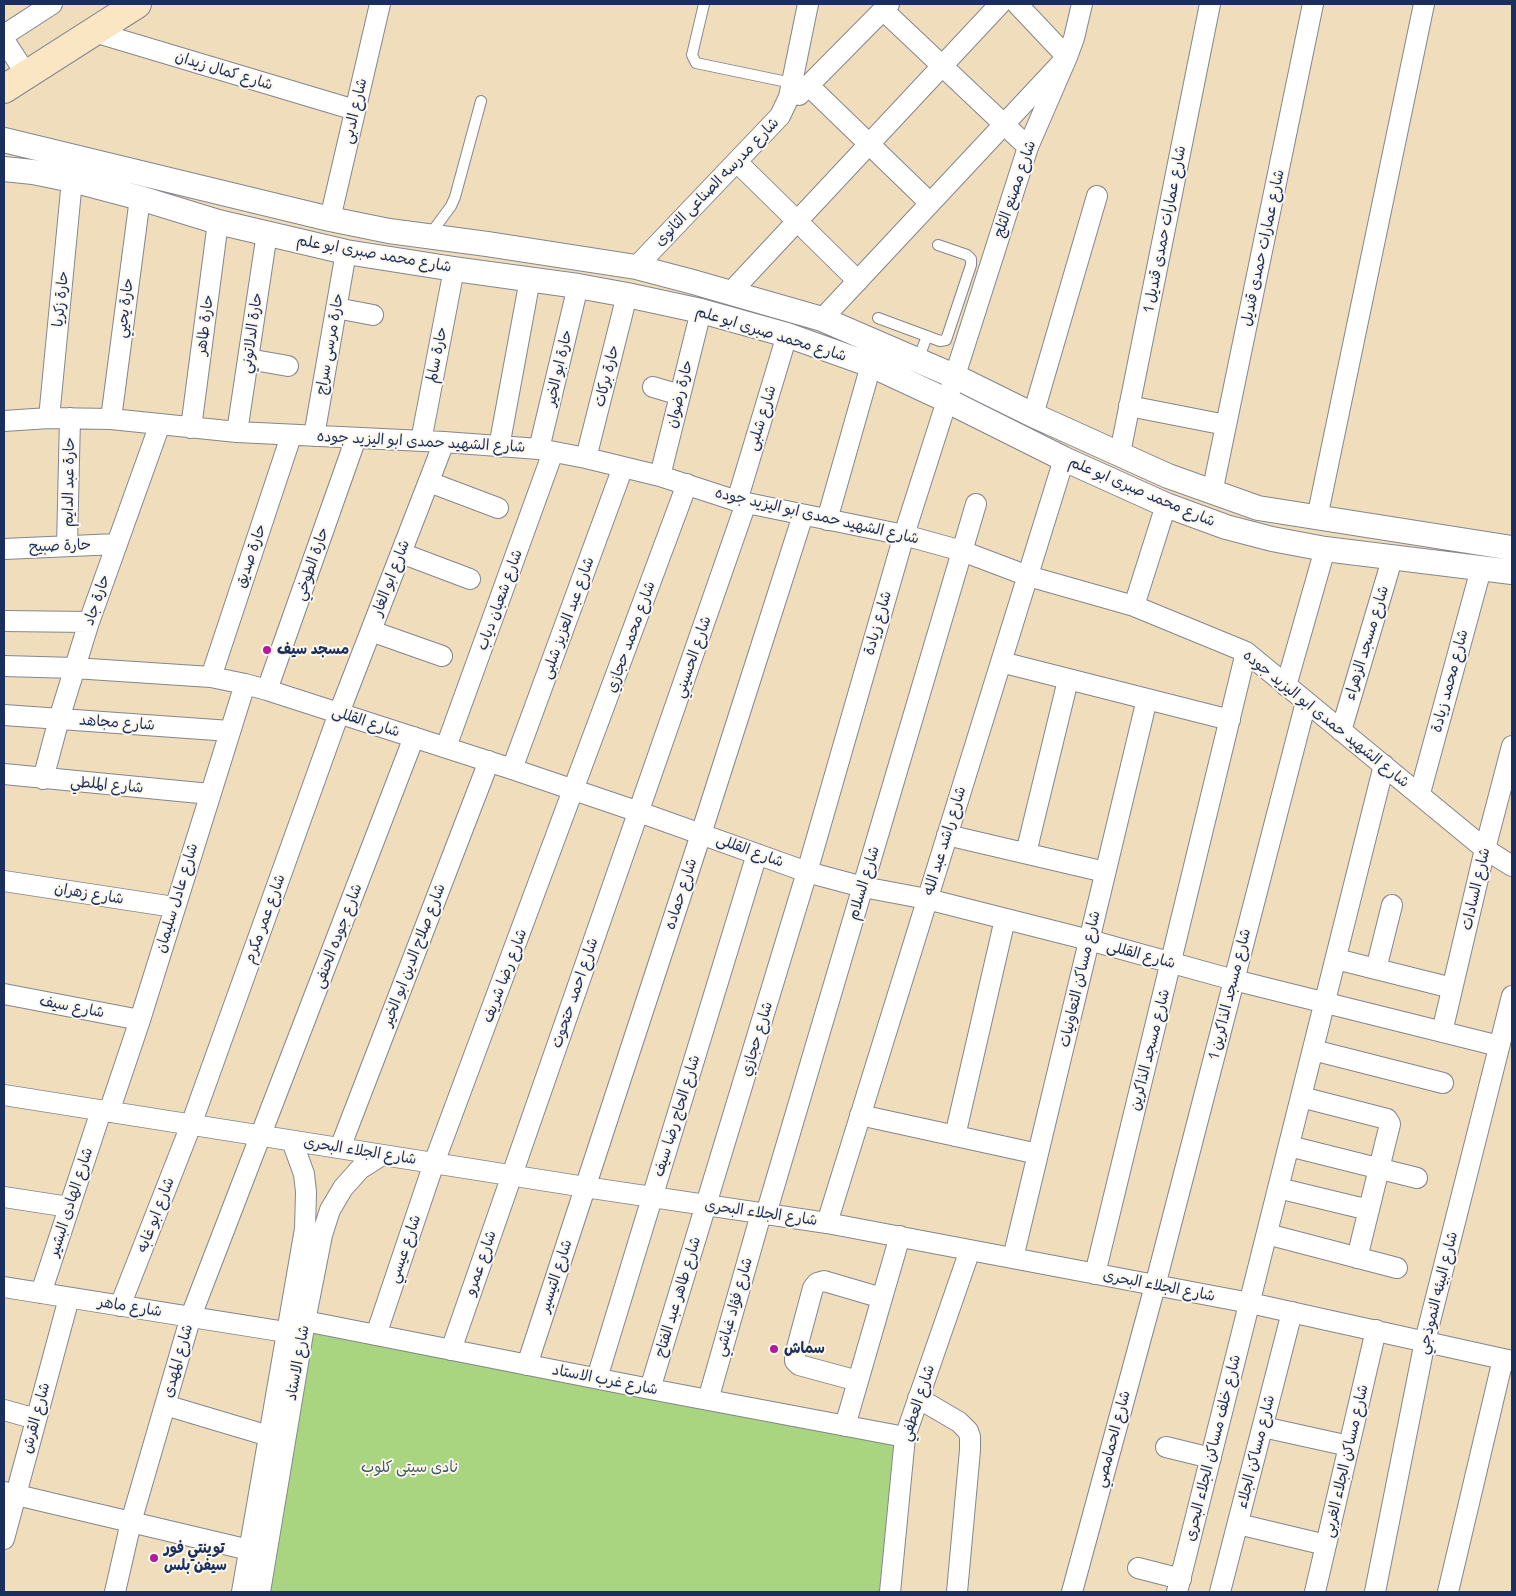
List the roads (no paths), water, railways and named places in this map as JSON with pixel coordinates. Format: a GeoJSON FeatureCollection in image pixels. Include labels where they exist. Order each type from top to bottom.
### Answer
{"type":"FeatureCollection","features":[{"type":"Feature","properties":{"kind":"main road"},"geometry":{"type":"LineString","coordinates":[[15,82],[94,32],[126,7]]}},
{"type":"Feature","properties":{"kind":"street"},"geometry":{"type":"LineString","coordinates":[[4,36],[52,4]]}},
{"type":"Feature","properties":{"kind":"street","name":"شارع مدرسه الصناعى الثانوى"},"geometry":{"type":"LineString","coordinates":[[636,267],[776,122],[784,110],[800,84],[808,4]]}},
{"type":"Feature","properties":{"kind":"street"},"geometry":{"type":"LineString","coordinates":[[730,293],[1000,4]]}},
{"type":"Feature","properties":{"kind":"street"},"geometry":{"type":"LineString","coordinates":[[822,319],[1068,56],[1017,4]]}},
{"type":"Feature","properties":{"kind":"street","name":"شارع مصنع الثلج"},"geometry":{"type":"LineString","coordinates":[[954,376],[1028,148],[1068,56],[1082,4]]}},
{"type":"Feature","properties":{"kind":"street","name":"شارع عمارات حمدى قنديل 1"},"geometry":{"type":"LineString","coordinates":[[1120,453],[1210,4]]}},
{"type":"Feature","properties":{"kind":"street","name":"شارع عمارات حمدى قنديل"},"geometry":{"type":"LineString","coordinates":[[1212,493],[1313,4]]}},
{"type":"Feature","properties":{"kind":"street"},"geometry":{"type":"LineString","coordinates":[[1317,518],[1424,4]]}},
{"type":"Feature","properties":{"kind":"street","name":"شارع الدبى"},"geometry":{"type":"LineString","coordinates":[[330,219],[355,110],[375,5]]}},
{"type":"Feature","properties":{"kind":"street"},"geometry":{"type":"LineString","coordinates":[[930,203],[869,144],[800,84],[886,7],[942,66],[1028,148]]}},
{"type":"Feature","properties":{"kind":"street","name":"شارع كمال زيدان"},"geometry":{"type":"LineString","coordinates":[[94,32],[355,110]]}},
{"type":"Feature","properties":{"kind":"street"},"geometry":{"type":"LineString","coordinates":[[4,40],[15,82]]}},
{"type":"Feature","properties":{"kind":"street","name":"شارع محمد صبرى ابو علم"},"geometry":{"type":"LineString","coordinates":[[4,140],[330,219],[389,231],[636,267],[822,319],[954,376],[1168,476],[1258,508],[1512,548]]}},
{"type":"Feature","properties":{"kind":"street"},"geometry":{"type":"LineString","coordinates":[[737,162],[858,281]]}},
{"type":"Feature","properties":{"kind":"street","name":"شارع محمد صبرى ابو علم"},"geometry":{"type":"LineString","coordinates":[[4,169],[72,180],[140,198],[218,222],[346,252],[578,286],[701,311],[787,335],[871,365],[1064,459],[1166,505],[1226,527],[1272,539],[1325,548],[1512,572]]}},
{"type":"Feature","properties":{"kind":"street","name":"حارة زكريا"},"geometry":{"type":"LineString","coordinates":[[49,418],[72,180]]}},
{"type":"Feature","properties":{"kind":"street"},"geometry":{"type":"LineString","coordinates":[[1034,415],[1097,196]]}},
{"type":"Feature","properties":{"kind":"street","name":"حارة يحيي"},"geometry":{"type":"LineString","coordinates":[[111,419],[140,198]]}},
{"type":"Feature","properties":{"kind":"street","name":"حارة طاهر"},"geometry":{"type":"LineString","coordinates":[[191,428],[218,222]]}},
{"type":"Feature","properties":{"kind":"street","name":"حارة الدلاتوني"},"geometry":{"type":"LineString","coordinates":[[237,432],[267,233]]}},
{"type":"Feature","properties":{"kind":"street","name":"حارة مرسى سراج"},"geometry":{"type":"LineString","coordinates":[[314,436],[346,252]]}},
{"type":"Feature","properties":{"kind":"street","name":"حارة سالم"},"geometry":{"type":"LineString","coordinates":[[421,441],[454,269]]}},
{"type":"Feature","properties":{"kind":"street"},"geometry":{"type":"LineString","coordinates":[[499,447],[530,279]]}},
{"type":"Feature","properties":{"kind":"street","name":"حارة ابو الخير"},"geometry":{"type":"LineString","coordinates":[[546,451],[578,286]]}},
{"type":"Feature","properties":{"kind":"street","name":"حارة بركات"},"geometry":{"type":"LineString","coordinates":[[586,458],[627,295]]}},
{"type":"Feature","properties":{"kind":"street"},"geometry":{"type":"LineString","coordinates":[[336,308],[373,315]]}},
{"type":"Feature","properties":{"kind":"street","name":"حارة رضوان"},"geometry":{"type":"LineString","coordinates":[[660,476],[701,311]]}},
{"type":"Feature","properties":{"kind":"street","name":"شارع شلبى"},"geometry":{"type":"LineString","coordinates":[[742,502],[787,335]]}},
{"type":"Feature","properties":{"kind":"street"},"geometry":{"type":"LineString","coordinates":[[248,359],[288,366]]}},
{"type":"Feature","properties":{"kind":"street"},"geometry":{"type":"LineString","coordinates":[[827,520],[871,365]]}},
{"type":"Feature","properties":{"kind":"street","name":"شارع زيادة"},"geometry":{"type":"LineString","coordinates":[[807,872],[904,535],[954,376]]}},
{"type":"Feature","properties":{"kind":"street"},"geometry":{"type":"LineString","coordinates":[[653,387],[680,395]]}},
{"type":"Feature","properties":{"kind":"street"},"geometry":{"type":"LineString","coordinates":[[1130,406],[1226,424]]}},
{"type":"Feature","properties":{"kind":"street","name":"شارع الشهيد حمدى ابو اليزيد جوده"},"geometry":{"type":"LineString","coordinates":[[4,421],[49,418],[111,419],[291,436],[444,442],[546,451],[586,458],[660,476],[742,502],[904,535],[962,551],[1028,576],[1134,606],[1246,652],[1486,849],[1512,866]]}},
{"type":"Feature","properties":{"kind":"street","name":"حارة عبد الدايم"},"geometry":{"type":"LineString","coordinates":[[67,546],[70,418]]}},
{"type":"Feature","properties":{"kind":"street","name":"حارة جاد"},"geometry":{"type":"LineString","coordinates":[[43,778],[89,622],[160,424]]}},
{"type":"Feature","properties":{"kind":"street","name":"حارة صديق"},"geometry":{"type":"LineString","coordinates":[[211,677],[291,436]]}},
{"type":"Feature","properties":{"kind":"street","name":"حارة الطوخي"},"geometry":{"type":"LineString","coordinates":[[267,690],[356,438]]}},
{"type":"Feature","properties":{"kind":"street","name":"شارع ابو الغار"},"geometry":{"type":"LineString","coordinates":[[339,713],[444,442]]}},
{"type":"Feature","properties":{"kind":"street","name":"شارع شعبان دياب"},"geometry":{"type":"LineString","coordinates":[[446,748],[546,451]]}},
{"type":"Feature","properties":{"kind":"street","name":"شارع راشد عبد الله"},"geometry":{"type":"LineString","coordinates":[[827,1223],[1064,459]]}},
{"type":"Feature","properties":{"kind":"street","name":"شارع عبد العزيز شلبى"},"geometry":{"type":"LineString","coordinates":[[512,769],[623,467]]}},
{"type":"Feature","properties":{"kind":"street"},"geometry":{"type":"LineString","coordinates":[[428,482],[498,508]]}},
{"type":"Feature","properties":{"kind":"street","name":"شارع محمد حجازي"},"geometry":{"type":"LineString","coordinates":[[575,790],[687,484]]}},
{"type":"Feature","properties":{"kind":"street","name":"شارع الحسيني"},"geometry":{"type":"LineString","coordinates":[[639,812],[742,502]]}},
{"type":"Feature","properties":{"kind":"street","name":"شارع السلام"},"geometry":{"type":"LineString","coordinates":[[763,1214],[863,887],[976,504]]}},
{"type":"Feature","properties":{"kind":"street"},"geometry":{"type":"LineString","coordinates":[[1134,606],[1166,505]]}},
{"type":"Feature","properties":{"kind":"street","name":"شارع حماده"},"geometry":{"type":"LineString","coordinates":[[585,1187],[803,515]]}},
{"type":"Feature","properties":{"kind":"street","name":"حارة صبيح"},"geometry":{"type":"LineString","coordinates":[[4,549],[117,544]]}},
{"type":"Feature","properties":{"kind":"street"},"geometry":{"type":"LineString","coordinates":[[1286,686],[1325,548]]}},
{"type":"Feature","properties":{"kind":"street"},"geometry":{"type":"LineString","coordinates":[[401,553],[470,579]]}},
{"type":"Feature","properties":{"kind":"street","name":"شارع مسجد الزهراء"},"geometry":{"type":"LineString","coordinates":[[1341,730],[1393,556]]}},
{"type":"Feature","properties":{"kind":"street","name":"شارع محمد زيادة"},"geometry":{"type":"LineString","coordinates":[[1420,793],[1482,569]]}},
{"type":"Feature","properties":{"kind":"street"},"geometry":{"type":"LineString","coordinates":[[4,621],[89,622]]}},
{"type":"Feature","properties":{"kind":"street"},"geometry":{"type":"LineString","coordinates":[[371,631],[442,656]]}},
{"type":"Feature","properties":{"kind":"street","name":"شارع مسجد الذاكرين"},"geometry":{"type":"LineString","coordinates":[[1095,1274],[1246,652]]}},
{"type":"Feature","properties":{"kind":"street"},"geometry":{"type":"LineString","coordinates":[[1000,662],[1230,720]]}},
{"type":"Feature","properties":{"kind":"street","name":"شارع القللى"},"geometry":{"type":"LineString","coordinates":[[4,666],[74,668],[211,677],[245,684],[489,761],[807,872],[863,887],[927,899],[1089,940],[1234,980],[1499,1046]]}},
{"type":"Feature","properties":{"kind":"street"},"geometry":{"type":"LineString","coordinates":[[1026,853],[1068,680]]}},
{"type":"Feature","properties":{"kind":"street","name":"شارع عادل سليمان"},"geometry":{"type":"LineString","coordinates":[[105,1111],[140,1020],[245,684]]}},
{"type":"Feature","properties":{"kind":"street","name":"شارع مساكن التعاونيات"},"geometry":{"type":"LineString","coordinates":[[1013,1258],[1147,699]]}},
{"type":"Feature","properties":{"kind":"street","name":"شارع مسجد الذاكرين 1"},"geometry":{"type":"LineString","coordinates":[[1155,1286],[1306,702]]}},
{"type":"Feature","properties":{"kind":"street","name":"شارع عمر مكرم"},"geometry":{"type":"LineString","coordinates":[[191,1125],[339,713]]}},
{"type":"Feature","properties":{"kind":"street","name":"شارع مجاهد"},"geometry":{"type":"LineString","coordinates":[[4,715],[230,731]]}},
{"type":"Feature","properties":{"kind":"street","name":"شارع جوده الحنفى"},"geometry":{"type":"LineString","coordinates":[[261,1136],[414,737]]}},
{"type":"Feature","properties":{"kind":"street","name":"شارع السادات"},"geometry":{"type":"LineString","coordinates":[[1442,1032],[1512,746]]}},
{"type":"Feature","properties":{"kind":"street","name":"شارع صلاح الدين ابو الخير"},"geometry":{"type":"LineString","coordinates":[[340,1148],[489,761]]}},
{"type":"Feature","properties":{"kind":"street","name":"شارع خلف مساكن الجلاء البحرى"},"geometry":{"type":"LineString","coordinates":[[1179,1586],[1384,765]]}},
{"type":"Feature","properties":{"kind":"street","name":"شارع الملطي"},"geometry":{"type":"LineString","coordinates":[[4,774],[210,794]]}},
{"type":"Feature","properties":{"kind":"street","name":"شارع رضا شريف"},"geometry":{"type":"LineString","coordinates":[[434,1163],[575,790]]}},
{"type":"Feature","properties":{"kind":"street","name":"شارع احمد حتحوت"},"geometry":{"type":"LineString","coordinates":[[511,1175],[639,812]]}},
{"type":"Feature","properties":{"kind":"street"},"geometry":{"type":"LineString","coordinates":[[947,834],[1105,872]]}},
{"type":"Feature","properties":{"kind":"street","name":"شارع الحاج رضا سيف"},"geometry":{"type":"LineString","coordinates":[[597,1378],[757,854]]}},
{"type":"Feature","properties":{"kind":"street","name":"شارع حجازي"},"geometry":{"type":"LineString","coordinates":[[707,1205],[807,872]]}},
{"type":"Feature","properties":{"kind":"street","name":"شارع زهران"},"geometry":{"type":"LineString","coordinates":[[4,881],[174,907]]}},
{"type":"Feature","properties":{"kind":"street"},"geometry":{"type":"LineString","coordinates":[[1376,969],[1392,905]]}},
{"type":"Feature","properties":{"kind":"street"},"geometry":{"type":"LineString","coordinates":[[955,1136],[1005,919]]}},
{"type":"Feature","properties":{"kind":"street"},"geometry":{"type":"LineString","coordinates":[[1336,959],[1452,988]]}},
{"type":"Feature","properties":{"kind":"street","name":"شارع سيف"},"geometry":{"type":"LineString","coordinates":[[4,994],[140,1020]]}},
{"type":"Feature","properties":{"kind":"street","name":"شارع البيئه النموذجي"},"geometry":{"type":"LineString","coordinates":[[1376,1592],[1426,1341],[1512,996]]}},
{"type":"Feature","properties":{"kind":"street"},"geometry":{"type":"LineString","coordinates":[[1313,1050],[1442,1083]]}},
{"type":"Feature","properties":{"kind":"street","name":"شارع الجلاء البحرى"},"geometry":{"type":"LineString","coordinates":[[4,1095],[585,1187],[827,1223],[1250,1303],[1508,1360]]}},
{"type":"Feature","properties":{"kind":"street"},"geometry":{"type":"LineString","coordinates":[[1301,1097],[1387,1119],[1390,1127],[1357,1258]]}},
{"type":"Feature","properties":{"kind":"street","name":"شارع الهادى البشير"},"geometry":{"type":"LineString","coordinates":[[40,1293],[69,1207],[105,1111]]}},
{"type":"Feature","properties":{"kind":"street"},"geometry":{"type":"LineString","coordinates":[[860,1114],[1038,1154]]}},
{"type":"Feature","properties":{"kind":"street","name":"شارع ابو غابه"},"geometry":{"type":"LineString","coordinates":[[120,1306],[191,1125]]}},
{"type":"Feature","properties":{"kind":"street","name":"شارع المهدى"},"geometry":{"type":"LineString","coordinates":[[115,1592],[130,1522],[191,1316],[261,1136]]}},
{"type":"Feature","properties":{"kind":"street","name":"شارع الاستاد"},"geometry":{"type":"LineString","coordinates":[[242,1592],[258,1552],[306,1321],[308,1261],[305,1229],[306,1192],[304,1174],[292,1141]]}},
{"type":"Feature","properties":{"kind":"street"},"geometry":{"type":"LineString","coordinates":[[1289,1146],[1417,1178]]}},
{"type":"Feature","properties":{"kind":"street","name":"شارع الاستاد"},"geometry":{"type":"LineString","coordinates":[[260,1592],[258,1552],[269,1436],[286,1332],[308,1261],[322,1235],[330,1210],[343,1188],[360,1169],[382,1155]]}},
{"type":"Feature","properties":{"kind":"street","name":"شارع عيسي"},"geometry":{"type":"LineString","coordinates":[[376,1335],[434,1163]]}},
{"type":"Feature","properties":{"kind":"street","name":"شارع عمرو"},"geometry":{"type":"LineString","coordinates":[[451,1350],[511,1175]]}},
{"type":"Feature","properties":{"kind":"street","name":"شارع التيسير"},"geometry":{"type":"LineString","coordinates":[[527,1365],[585,1187]]}},
{"type":"Feature","properties":{"kind":"street"},"geometry":{"type":"LineString","coordinates":[[1278,1188],[1369,1210]]}},
{"type":"Feature","properties":{"kind":"street"},"geometry":{"type":"LineString","coordinates":[[4,1197],[69,1207]]}},
{"type":"Feature","properties":{"kind":"street","name":"شارع طاهر عبد الفتاح"},"geometry":{"type":"LineString","coordinates":[[650,1389],[707,1205]]}},
{"type":"Feature","properties":{"kind":"street","name":"شارع فؤاد غباشي"},"geometry":{"type":"LineString","coordinates":[[708,1400],[763,1214]]}},
{"type":"Feature","properties":{"kind":"street"},"geometry":{"type":"LineString","coordinates":[[1267,1234],[1398,1268]]}},
{"type":"Feature","properties":{"kind":"street"},"geometry":{"type":"LineString","coordinates":[[845,1426],[900,1236]]}},
{"type":"Feature","properties":{"kind":"street","name":"شارع العطفي"},"geometry":{"type":"LineString","coordinates":[[890,1592],[905,1437],[970,1250]]}},
{"type":"Feature","properties":{"kind":"street"},"geometry":{"type":"LineString","coordinates":[[858,1381],[799,1365],[795,1361],[813,1288],[817,1283],[824,1281],[882,1298]]}},
{"type":"Feature","properties":{"kind":"street","name":"شارع الحمامصي"},"geometry":{"type":"LineString","coordinates":[[1072,1592],[1155,1286]]}},
{"type":"Feature","properties":{"kind":"street","name":"شارع ماهر"},"geometry":{"type":"LineString","coordinates":[[4,1287],[286,1332]]}},
{"type":"Feature","properties":{"kind":"street","name":"شارع القرش"},"geometry":{"type":"LineString","coordinates":[[4,1539],[10,1494],[36,1419],[69,1298]]}},
{"type":"Feature","properties":{"kind":"street","name":"شارع مساكن الجلاء"},"geometry":{"type":"LineString","coordinates":[[1220,1592],[1292,1312]]}},
{"type":"Feature","properties":{"kind":"street","name":"شارع غرب الاستاد"},"geometry":{"type":"LineString","coordinates":[[306,1321],[905,1437]]}},
{"type":"Feature","properties":{"kind":"street","name":"شارع مساكن الجلاء الغربى"},"geometry":{"type":"LineString","coordinates":[[1315,1592],[1376,1330]]}},
{"type":"Feature","properties":{"kind":"street"},"geometry":{"type":"LineString","coordinates":[[1448,1592],[1508,1360]]}},
{"type":"Feature","properties":{"kind":"street"},"geometry":{"type":"LineString","coordinates":[[918,1398],[959,1422],[968,1431],[970,1437],[957,1592]]}},
{"type":"Feature","properties":{"kind":"street"},"geometry":{"type":"LineString","coordinates":[[165,1405],[269,1436]]}},
{"type":"Feature","properties":{"kind":"street"},"geometry":{"type":"LineString","coordinates":[[4,1410],[36,1419]]}},
{"type":"Feature","properties":{"kind":"street"},"geometry":{"type":"LineString","coordinates":[[1263,1428],[1349,1446]]}},
{"type":"Feature","properties":{"kind":"street"},"geometry":{"type":"LineString","coordinates":[[1166,1447],[1211,1458]]}},
{"type":"Feature","properties":{"kind":"street"},"geometry":{"type":"LineString","coordinates":[[10,1494],[258,1552]]}},
{"type":"Feature","properties":{"kind":"street"},"geometry":{"type":"LineString","coordinates":[[1238,1524],[1326,1544]]}},
{"type":"Feature","properties":{"kind":"street"},"geometry":{"type":"LineString","coordinates":[[1138,1568],[1179,1586]]}},
{"type":"Feature","properties":{"kind":"lane"},"geometry":{"type":"LineString","coordinates":[[704,4],[692,55],[696,63],[800,84]]}},
{"type":"Feature","properties":{"kind":"lane"},"geometry":{"type":"LineString","coordinates":[[429,236],[451,206],[455,197],[481,101]]}},
{"type":"Feature","properties":{"kind":"lane"},"geometry":{"type":"LineString","coordinates":[[878,318],[944,342],[948,337],[971,259],[967,255],[938,245]]}},
{"type":"Feature","properties":{"kind":"lane"},"geometry":{"type":"LineString","coordinates":[[918,360],[927,336]]}},
{"type":"Feature","properties":{"kind":"place","name":"مسجد سيف"},"geometry":{"type":"Point","coordinates":[267,650]}},
{"type":"Feature","properties":{"kind":"place","name":"سماش"},"geometry":{"type":"Point","coordinates":[774,1349]}},
{"type":"Feature","properties":{"kind":"place","name":"توينتي فور سيفن بلس"},"geometry":{"type":"Point","coordinates":[154,1558]}},
{"type":"Feature","properties":{"kind":"park label","name":"نادى سيتى كلوب"},"geometry":{"type":"Point","coordinates":[410,1468]}}]}
